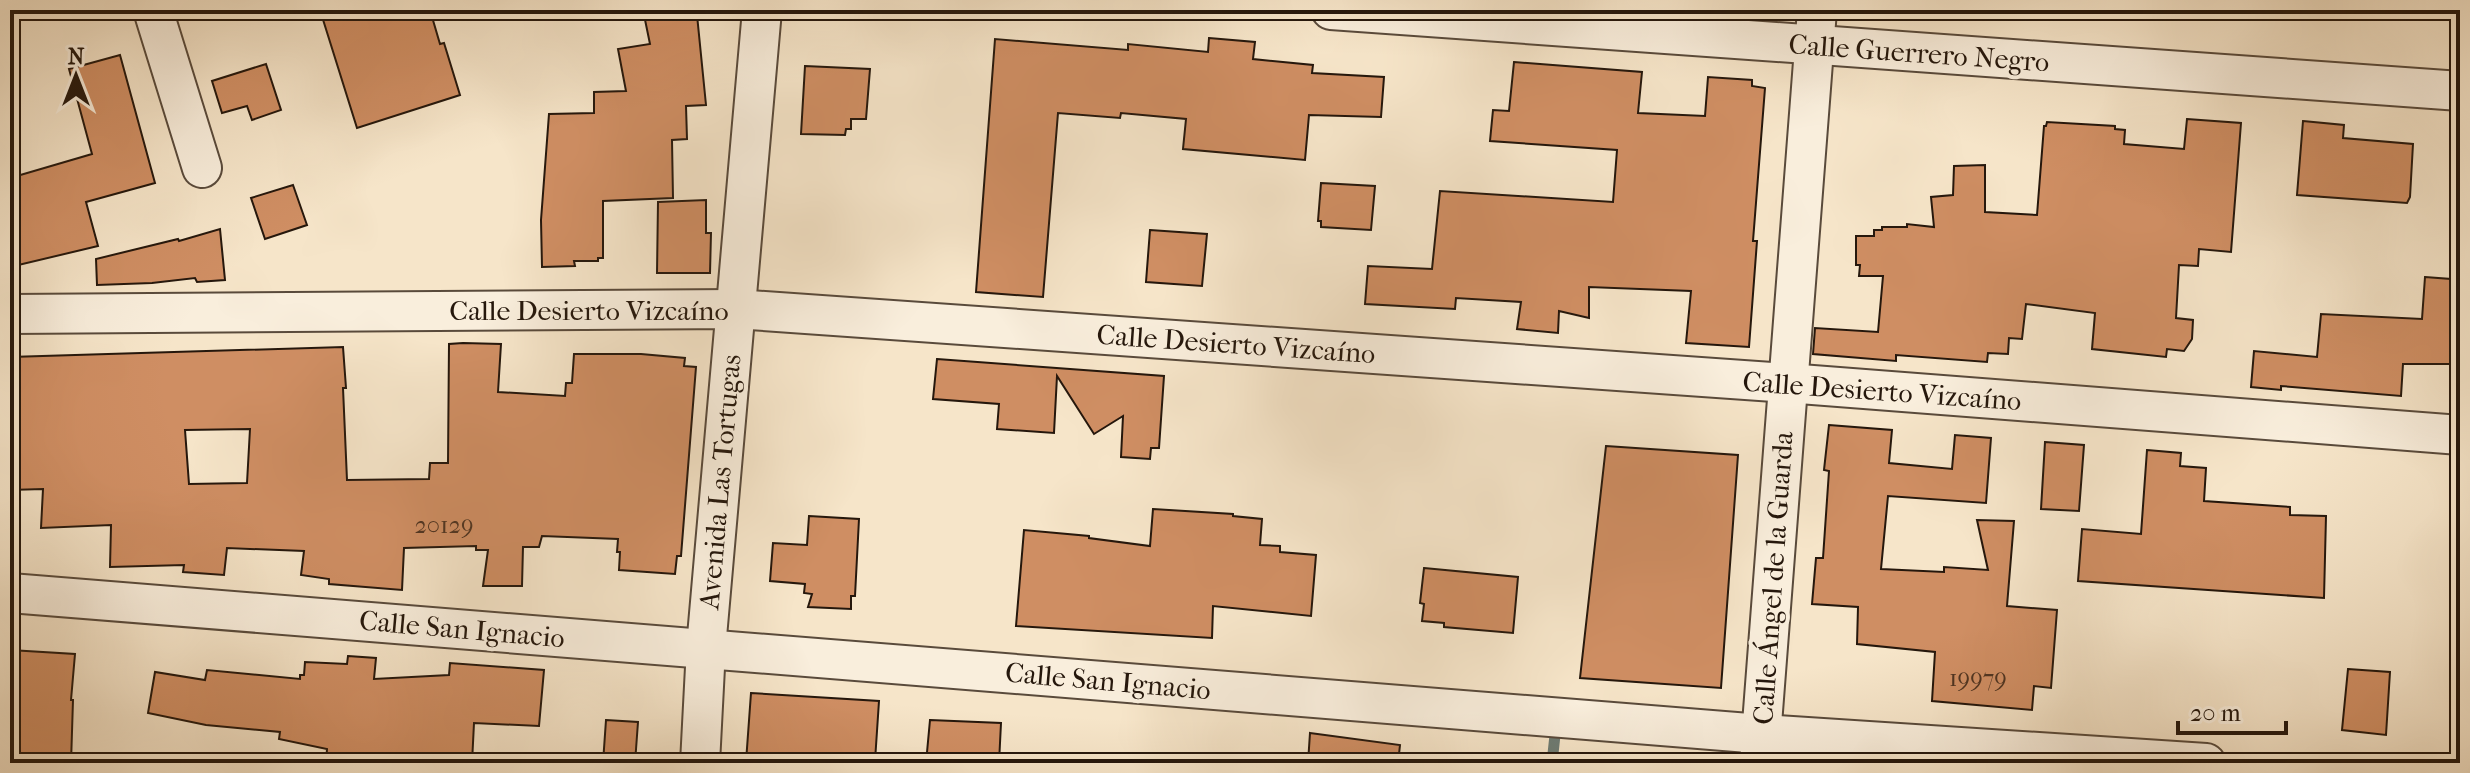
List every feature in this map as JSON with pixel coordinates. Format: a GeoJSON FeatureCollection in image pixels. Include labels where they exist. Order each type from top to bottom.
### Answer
{"type":"FeatureCollection","features":[{"type":"Feature","properties":{"kind":"street"},"geometry":{"type":"LineString","coordinates":[[153,10],[202,168]]}},
{"type":"Feature","properties":{"kind":"street","name":"Avenida Las Tortugas"},"geometry":{"type":"LineString","coordinates":[[700,763],[706,648],[762,10]]}},
{"type":"Feature","properties":{"kind":"street","name":"Calle Guerrero Negro"},"geometry":{"type":"LineString","coordinates":[[1331,10],[1816,28],[2460,91]]}},
{"type":"Feature","properties":{"kind":"street","name":"Calle Ángel de la Guarda"},"geometry":{"type":"LineString","coordinates":[[1760,749],[1816,28]]}},
{"type":"Feature","properties":{"kind":"street","name":"Calle Desierto Vizcaíno"},"geometry":{"type":"LineString","coordinates":[[10,314],[735,309],[1787,383],[2460,435]]}},
{"type":"Feature","properties":{"kind":"street","name":"Calle San Ignacio"},"geometry":{"type":"LineString","coordinates":[[10,593],[706,648],[1760,749],[2206,763]]}},
{"type":"Feature","properties":{"kind":"building"},"geometry":{"type":"Polygon","coordinates":[[[320,10],[430,10],[460,95],[357,128],[320,10]]]}},
{"type":"Feature","properties":{"kind":"building"},"geometry":{"type":"Polygon","coordinates":[[[643,10],[689,10],[690,16],[697,15],[706,105],[686,106],[687,139],[672,140],[673,198],[603,201],[603,258],[598,258],[598,261],[574,261],[575,266],[542,267],[541,220],[549,114],[594,113],[594,92],[626,91],[618,49],[650,44],[643,10]]]}},
{"type":"Feature","properties":{"kind":"building"},"geometry":{"type":"Polygon","coordinates":[[[1209,38],[1255,42],[1253,59],[1313,65],[1312,73],[1384,77],[1381,117],[1309,115],[1305,160],[1183,149],[1186,119],[1121,113],[1120,118],[1058,113],[1043,297],[976,292],[995,39],[1128,50],[1128,44],[1208,52],[1209,38]]]}},
{"type":"Feature","properties":{"kind":"building"},"geometry":{"type":"Polygon","coordinates":[[[120,55],[155,183],[86,202],[98,246],[10,267],[10,178],[92,154],[69,69],[120,55]]]}},
{"type":"Feature","properties":{"kind":"building"},"geometry":{"type":"Polygon","coordinates":[[[1514,62],[1642,72],[1638,113],[1705,116],[1708,77],[1752,80],[1752,86],[1765,88],[1753,241],[1757,241],[1749,347],[1686,343],[1691,291],[1589,287],[1589,318],[1559,311],[1558,333],[1517,329],[1521,302],[1456,298],[1455,309],[1365,304],[1368,266],[1432,269],[1440,191],[1613,202],[1617,150],[1490,141],[1493,110],[1509,111],[1514,62]]]}},
{"type":"Feature","properties":{"kind":"building"},"geometry":{"type":"Polygon","coordinates":[[[266,64],[281,110],[252,120],[247,106],[222,113],[212,81],[266,64]]]}},
{"type":"Feature","properties":{"kind":"building"},"geometry":{"type":"Polygon","coordinates":[[[805,66],[870,69],[866,119],[851,119],[851,129],[846,129],[845,135],[801,134],[805,66]]]}},
{"type":"Feature","properties":{"kind":"building"},"geometry":{"type":"Polygon","coordinates":[[[2187,119],[2241,123],[2231,252],[2199,249],[2198,266],[2179,265],[2176,318],[2193,320],[2192,339],[2184,351],[2167,349],[2166,357],[2092,349],[2095,313],[2026,304],[2022,339],[2009,338],[2008,354],[1988,353],[1987,362],[1896,355],[1896,361],[1813,354],[1815,328],[1878,332],[1883,276],[1859,276],[1856,236],[1874,236],[1874,230],[1882,230],[1882,227],[1907,227],[1907,224],[1934,227],[1931,197],[1953,195],[1954,166],[1985,165],[1985,212],[2037,215],[2044,126],[2047,122],[2115,126],[2115,129],[2125,130],[2124,144],[2184,149],[2187,119]]]}},
{"type":"Feature","properties":{"kind":"building"},"geometry":{"type":"Polygon","coordinates":[[[2303,121],[2344,125],[2343,138],[2413,144],[2407,203],[2297,195],[2303,121]]]}},
{"type":"Feature","properties":{"kind":"building"},"geometry":{"type":"Polygon","coordinates":[[[1321,183],[1375,186],[1371,230],[1321,227],[1321,221],[1318,221],[1321,183]]]}},
{"type":"Feature","properties":{"kind":"building"},"geometry":{"type":"Polygon","coordinates":[[[293,185],[307,225],[265,239],[251,198],[293,185]]]}},
{"type":"Feature","properties":{"kind":"building"},"geometry":{"type":"Polygon","coordinates":[[[706,200],[706,233],[711,233],[710,273],[657,273],[658,202],[706,200]]]}},
{"type":"Feature","properties":{"kind":"building"},"geometry":{"type":"Polygon","coordinates":[[[220,229],[225,280],[197,282],[195,278],[97,285],[96,259],[220,229]]]}},
{"type":"Feature","properties":{"kind":"building"},"geometry":{"type":"Polygon","coordinates":[[[1150,230],[1207,234],[1202,286],[1146,282],[1150,230]]]}},
{"type":"Feature","properties":{"kind":"building"},"geometry":{"type":"Polygon","coordinates":[[[2425,277],[2451,279],[2451,291],[2460,291],[2460,364],[2403,364],[2401,396],[2281,386],[2281,390],[2251,387],[2254,351],[2317,357],[2321,314],[2422,319],[2425,277]]]}},
{"type":"Feature","properties":{"kind":"building"},"geometry":{"type":"Polygon","coordinates":[[[449,344],[501,344],[498,392],[565,396],[566,383],[572,383],[574,354],[641,354],[685,358],[684,366],[696,367],[681,556],[677,556],[675,574],[619,570],[618,539],[542,536],[539,547],[523,547],[522,586],[483,586],[488,550],[476,550],[476,546],[404,548],[402,590],[329,584],[329,579],[301,575],[304,551],[227,548],[224,575],[183,572],[184,565],[110,567],[111,525],[41,528],[43,489],[10,490],[10,357],[343,347],[347,480],[429,479],[430,463],[448,463],[449,344]],[[250,429],[185,430],[189,484],[247,483],[250,429]]]}},
{"type":"Feature","properties":{"kind":"building"},"geometry":{"type":"Polygon","coordinates":[[[937,359],[1164,376],[1159,448],[1151,448],[1150,459],[1121,457],[1123,416],[1094,434],[1057,376],[1054,433],[997,429],[999,404],[933,399],[937,359]]]}},
{"type":"Feature","properties":{"kind":"building"},"geometry":{"type":"Polygon","coordinates":[[[1829,425],[1892,430],[1889,463],[1952,469],[1955,435],[1991,438],[1986,503],[1888,496],[1881,569],[1944,572],[1944,567],[1988,570],[1977,520],[2014,521],[2007,606],[2057,610],[2051,688],[2034,686],[2032,710],[1932,701],[1935,652],[1857,644],[1858,607],[1812,604],[1816,558],[1823,558],[1829,471],[1824,470],[1829,425]]]}},
{"type":"Feature","properties":{"kind":"building"},"geometry":{"type":"Polygon","coordinates":[[[2045,442],[2084,445],[2079,511],[2041,509],[2045,442]]]}},
{"type":"Feature","properties":{"kind":"building"},"geometry":{"type":"Polygon","coordinates":[[[1606,446],[1738,455],[1721,688],[1580,678],[1606,446]]]}},
{"type":"Feature","properties":{"kind":"building"},"geometry":{"type":"Polygon","coordinates":[[[2147,450],[2181,453],[2180,466],[2206,468],[2204,501],[2290,507],[2290,515],[2326,516],[2324,598],[2078,581],[2082,529],[2141,534],[2147,450]]]}},
{"type":"Feature","properties":{"kind":"building"},"geometry":{"type":"Polygon","coordinates":[[[1153,509],[1262,519],[1260,545],[1280,546],[1280,552],[1316,555],[1311,616],[1213,606],[1212,638],[1016,626],[1024,530],[1150,546],[1153,509]]]}},
{"type":"Feature","properties":{"kind":"building"},"geometry":{"type":"Polygon","coordinates":[[[809,516],[859,519],[855,596],[851,596],[851,609],[808,607],[812,594],[804,593],[805,584],[770,581],[773,543],[807,545],[809,516]]]}},
{"type":"Feature","properties":{"kind":"building"},"geometry":{"type":"Polygon","coordinates":[[[1424,568],[1518,577],[1513,633],[1444,627],[1444,623],[1422,621],[1424,604],[1420,603],[1424,568]]]}},
{"type":"Feature","properties":{"kind":"building"},"geometry":{"type":"Polygon","coordinates":[[[10,650],[75,654],[71,763],[10,763],[10,650]]]}},
{"type":"Feature","properties":{"kind":"building"},"geometry":{"type":"Polygon","coordinates":[[[348,656],[376,658],[374,679],[449,675],[450,663],[544,670],[539,726],[474,723],[472,763],[326,763],[327,749],[279,739],[280,732],[206,725],[148,713],[155,672],[205,680],[207,670],[300,679],[300,675],[304,675],[305,662],[347,664],[348,656]]]}},
{"type":"Feature","properties":{"kind":"building"},"geometry":{"type":"Polygon","coordinates":[[[2348,669],[2390,672],[2386,735],[2342,730],[2348,669]]]}},
{"type":"Feature","properties":{"kind":"building"},"geometry":{"type":"Polygon","coordinates":[[[751,693],[879,701],[875,761],[797,753],[797,763],[746,762],[751,693]]]}},
{"type":"Feature","properties":{"kind":"building"},"geometry":{"type":"Polygon","coordinates":[[[606,720],[638,722],[635,763],[603,763],[606,720]]]}},
{"type":"Feature","properties":{"kind":"building"},"geometry":{"type":"Polygon","coordinates":[[[930,720],[1001,723],[999,763],[926,763],[930,720]]]}},
{"type":"Feature","properties":{"kind":"building"},"geometry":{"type":"Polygon","coordinates":[[[1310,733],[1400,745],[1398,763],[1308,763],[1310,733]]]}},
{"type":"Feature","properties":{"kind":"waterway"},"geometry":{"type":"LineString","coordinates":[[1552,763],[1555,735]]}}]}
